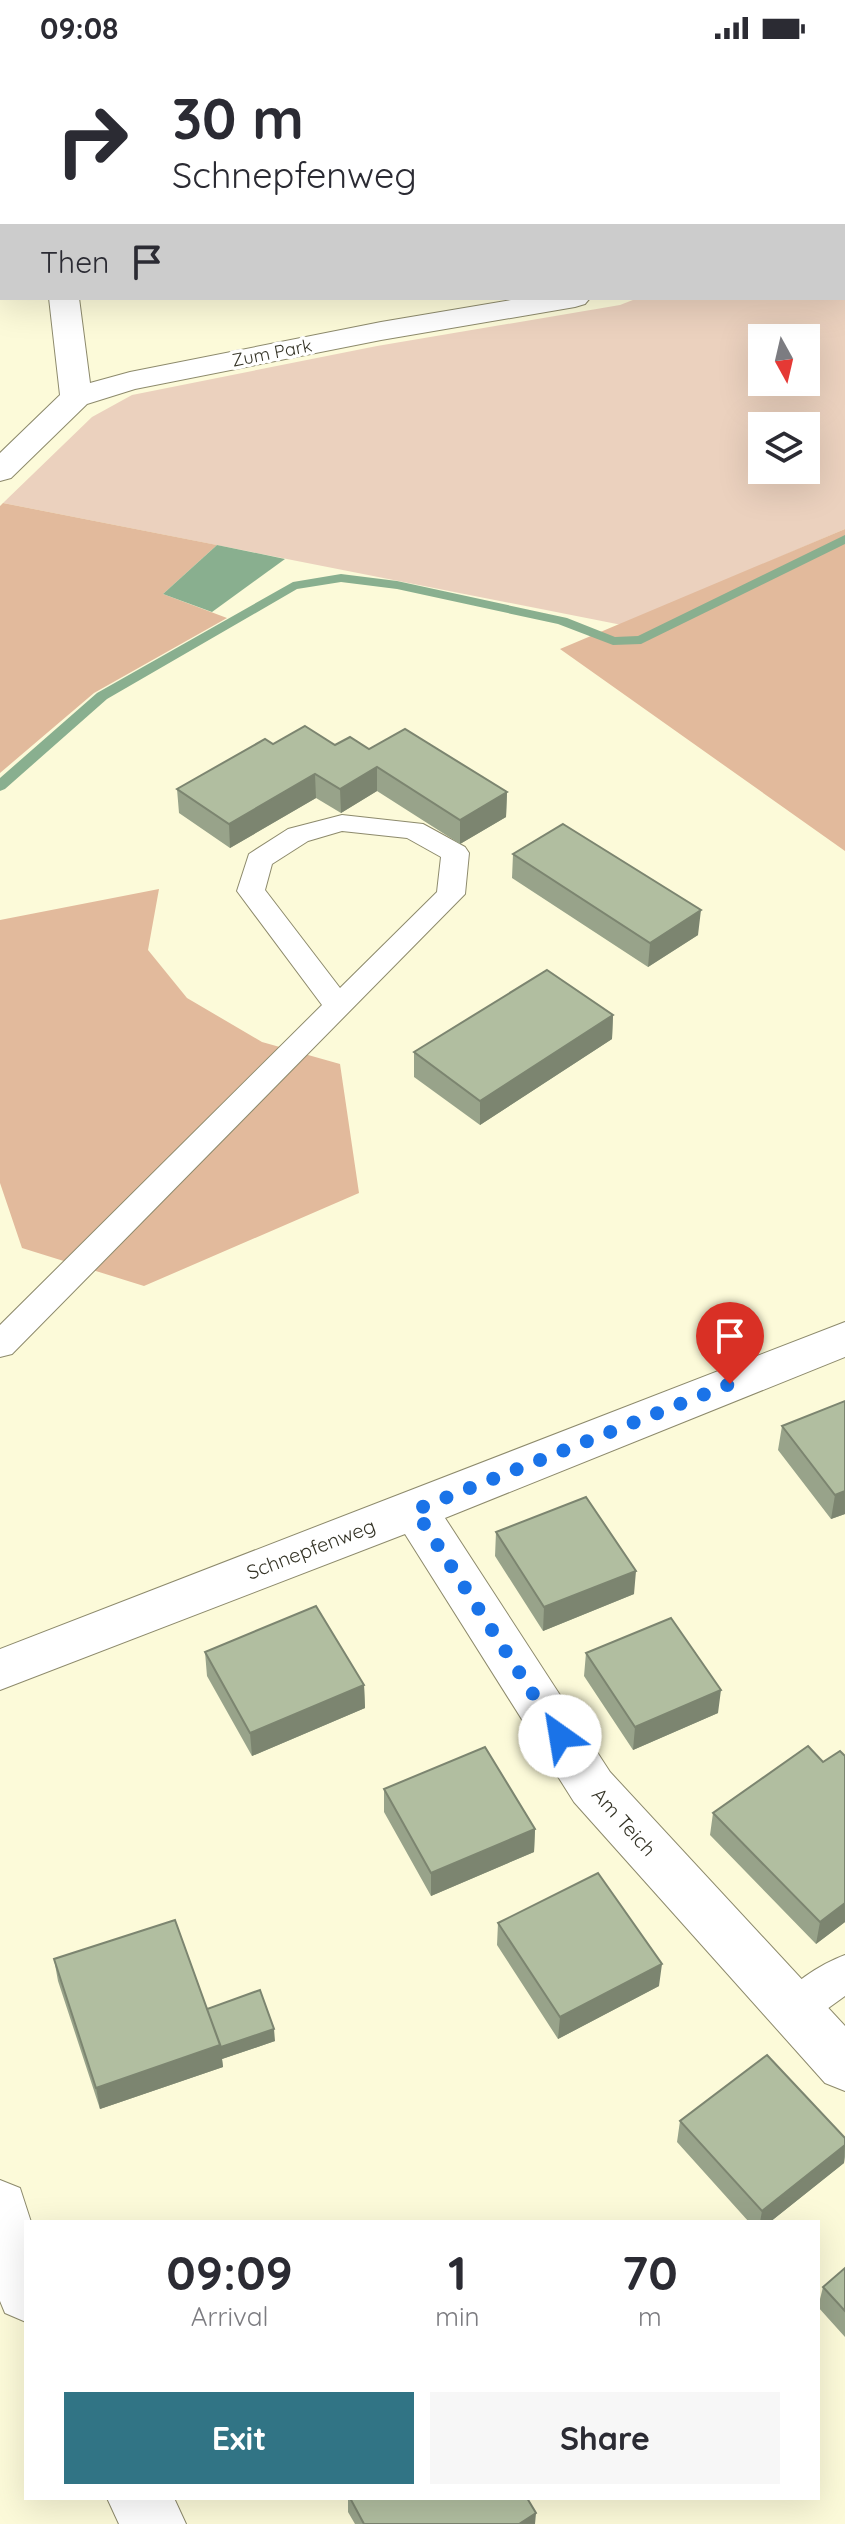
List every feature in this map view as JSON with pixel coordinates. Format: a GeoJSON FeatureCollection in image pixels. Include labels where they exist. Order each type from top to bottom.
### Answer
{"type":"FeatureCollection","features":[{"type":"Feature","properties":{"kind":"street"},"geometry":{"type":"LineString","coordinates":[[64,300],[76,397]]}},
{"type":"Feature","properties":{"kind":"street","name":"Zum Park"},"geometry":{"type":"LineString","coordinates":[[0,471],[76,397],[130,381],[381,331],[563,300]]}},
{"type":"Feature","properties":{"kind":"street","name":"Schnepfenweg"},"geometry":{"type":"LineString","coordinates":[[0,1670],[845,1339]]}},
{"type":"Feature","properties":{"kind":"street","name":"Am Teich"},"geometry":{"type":"LineString","coordinates":[[415,1510],[592,1787],[845,2065]]}},
{"type":"Feature","properties":{"kind":"street"},"geometry":{"type":"LineString","coordinates":[[0,2207],[6,2245],[24,2288]]}},
{"type":"Feature","properties":{"kind":"street"},"geometry":{"type":"LineString","coordinates":[[139,2500],[155,2524]]}},
{"type":"Feature","properties":{"kind":"lane"},"geometry":{"type":"LineString","coordinates":[[0,1345],[339,1007],[451,894],[455,853],[413,830],[342,823],[298,835],[259,860],[251,891],[339,1007]]}},
{"type":"Feature","properties":{"kind":"lane"},"geometry":{"type":"LineString","coordinates":[[795,2009],[845,1973]]}},
{"type":"Feature","properties":{"kind":"shaded area"},"geometry":{"type":"Polygon","coordinates":[[[633,300],[845,300],[845,529],[622,625],[3,503],[92,417],[132,395],[377,346],[620,305],[633,300]]]}},
{"type":"Feature","properties":{"kind":"shaded area"},"geometry":{"type":"Polygon","coordinates":[[[3,503],[217,545],[163,594],[227,618],[94,693],[0,773],[0,506],[3,503]]]}},
{"type":"Feature","properties":{"kind":"shaded area"},"geometry":{"type":"Polygon","coordinates":[[[845,529],[845,851],[560,649],[845,529]]]}},
{"type":"Feature","properties":{"kind":"shaded area"},"geometry":{"type":"Polygon","coordinates":[[[217,545],[285,559],[212,612],[163,594],[217,545]]]}},
{"type":"Feature","properties":{"kind":"shaded area"},"geometry":{"type":"Polygon","coordinates":[[[159,889],[148,950],[187,998],[262,1042],[340,1064],[359,1193],[144,1286],[22,1248],[0,1183],[0,920],[159,889]]]}},
{"type":"Feature","properties":{"kind":"building"},"geometry":{"type":"Polygon","coordinates":[[[305,726],[335,745],[350,737],[369,749],[405,729],[507,792],[460,820],[377,767],[340,789],[315,774],[229,824],[177,789],[265,739],[273,744],[305,726]]]}},
{"type":"Feature","properties":{"kind":"building"},"geometry":{"type":"Polygon","coordinates":[[[563,824],[701,910],[650,943],[513,854],[563,824]]]}},
{"type":"Feature","properties":{"kind":"building"},"geometry":{"type":"Polygon","coordinates":[[[547,970],[613,1015],[480,1101],[414,1052],[547,970]]]}},
{"type":"Feature","properties":{"kind":"building"},"geometry":{"type":"Polygon","coordinates":[[[845,1401],[845,1491],[835,1495],[782,1426],[845,1401]]]}},
{"type":"Feature","properties":{"kind":"building"},"geometry":{"type":"Polygon","coordinates":[[[586,1497],[636,1571],[544,1607],[496,1532],[586,1497]]]}},
{"type":"Feature","properties":{"kind":"building"},"geometry":{"type":"Polygon","coordinates":[[[316,1606],[364,1685],[250,1733],[205,1652],[316,1606]]]}},
{"type":"Feature","properties":{"kind":"building"},"geometry":{"type":"Polygon","coordinates":[[[671,1618],[721,1690],[635,1727],[586,1653],[671,1618]]]}},
{"type":"Feature","properties":{"kind":"building"},"geometry":{"type":"Polygon","coordinates":[[[808,1746],[823,1762],[840,1751],[845,1756],[845,1903],[820,1922],[713,1813],[808,1746]]]}},
{"type":"Feature","properties":{"kind":"building"},"geometry":{"type":"Polygon","coordinates":[[[485,1747],[535,1829],[431,1873],[384,1789],[485,1747]]]}},
{"type":"Feature","properties":{"kind":"building"},"geometry":{"type":"Polygon","coordinates":[[[598,1873],[662,1964],[560,2017],[498,1923],[598,1873]]]}},
{"type":"Feature","properties":{"kind":"building"},"geometry":{"type":"Polygon","coordinates":[[[175,1920],[220,2045],[96,2088],[54,1959],[175,1920]]]}},
{"type":"Feature","properties":{"kind":"building"},"geometry":{"type":"Polygon","coordinates":[[[260,1990],[274,2029],[221,2047],[207,2009],[260,1990]]]}},
{"type":"Feature","properties":{"kind":"building"},"geometry":{"type":"Polygon","coordinates":[[[767,2055],[845,2138],[845,2145],[762,2211],[680,2121],[767,2055]]]}},
{"type":"Feature","properties":{"kind":"building"},"geometry":{"type":"Polygon","coordinates":[[[845,2268],[845,2311],[823,2287],[845,2268]]]}},
{"type":"Feature","properties":{"kind":"building"},"geometry":{"type":"Polygon","coordinates":[[[351,2500],[528,2500],[536,2513],[519,2524],[364,2524],[351,2500]]]}},
{"type":"Feature","properties":{"kind":"waterway"},"geometry":{"type":"LineString","coordinates":[[0,786],[102,696],[293,586],[341,578],[397,585],[562,621],[613,641],[641,640],[845,539]]}},
{"type":"Feature","properties":{"kind":"route"},"geometry":{"type":"LineString","coordinates":[[560,1736],[415,1510],[730,1384]]}}]}
